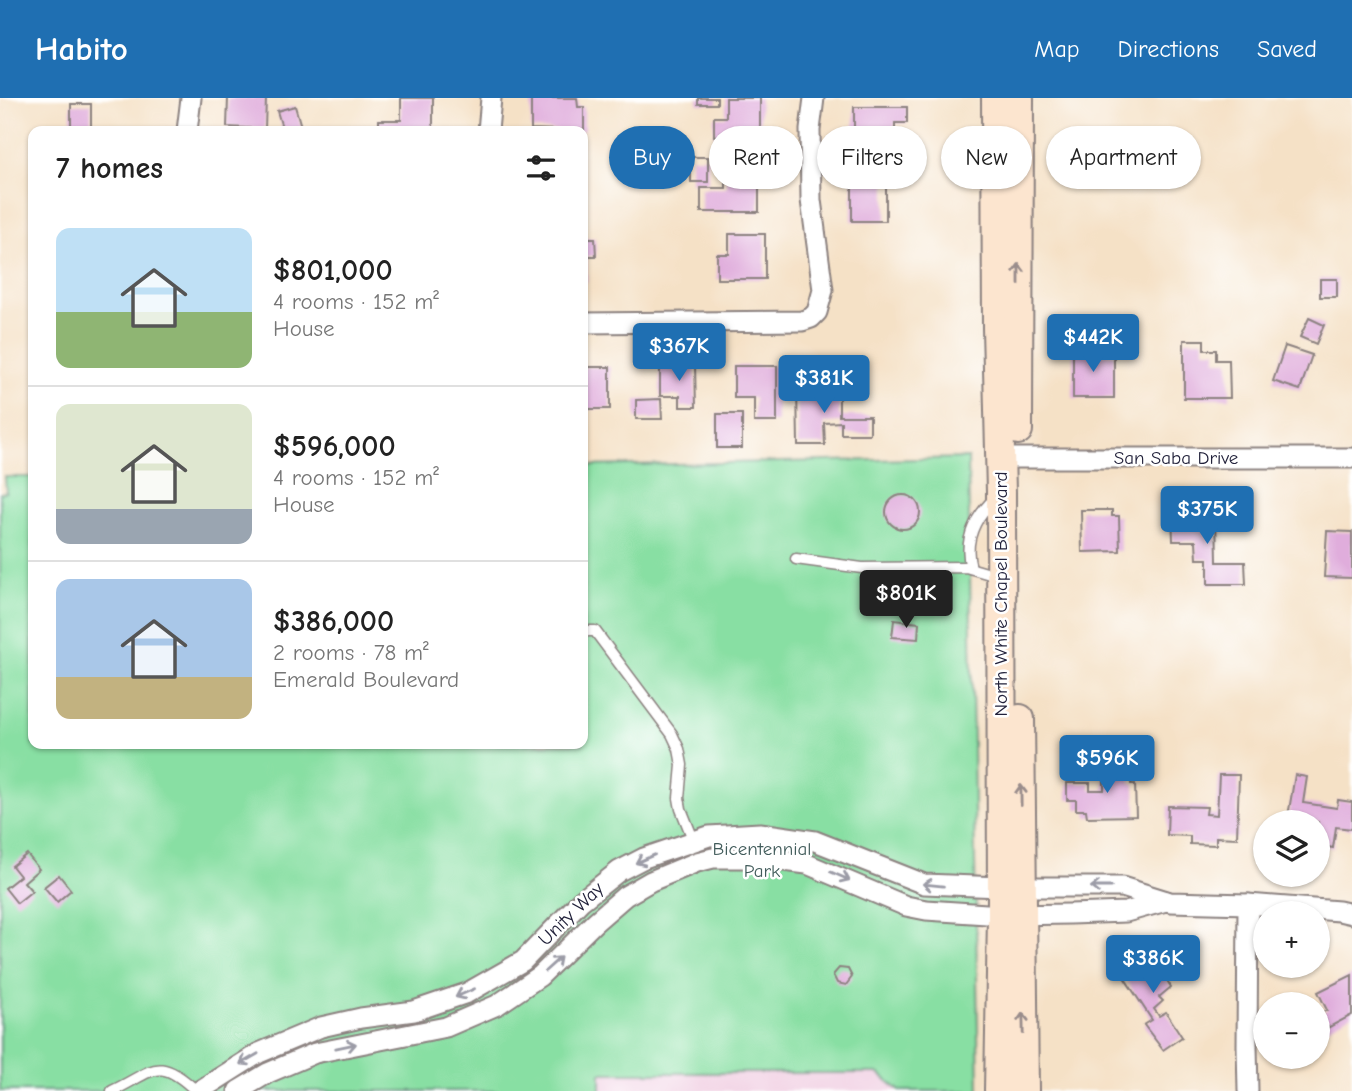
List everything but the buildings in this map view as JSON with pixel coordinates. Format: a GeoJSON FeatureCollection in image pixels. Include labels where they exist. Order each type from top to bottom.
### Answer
{"type":"FeatureCollection","features":[{"type":"Feature","properties":{"kind":"main road","name":"North White Chapel Boulevard"},"geometry":{"type":"LineString","coordinates":[[996,98],[997,328],[1009,458],[1001,492],[1001,577],[1012,901],[1024,1091]]}},
{"type":"Feature","properties":{"kind":"main road","name":"North White Chapel Boulevard"},"geometry":{"type":"LineString","coordinates":[[999,1091],[1012,901],[1009,458],[1019,98]]}},
{"type":"Feature","properties":{"kind":"street"},"geometry":{"type":"LineString","coordinates":[[188,126],[191,98]]}},
{"type":"Feature","properties":{"kind":"street"},"geometry":{"type":"LineString","coordinates":[[488,126],[491,98]]}},
{"type":"Feature","properties":{"kind":"street"},"geometry":{"type":"LineString","coordinates":[[588,323],[811,318],[817,312],[823,290],[811,200],[810,130],[814,98]]}},
{"type":"Feature","properties":{"kind":"street","name":"San Saba Drive"},"geometry":{"type":"LineString","coordinates":[[1009,458],[1352,458]]}},
{"type":"Feature","properties":{"kind":"street","name":"Unity Way"},"geometry":{"type":"LineString","coordinates":[[197,1091],[259,1053],[321,1027],[361,1017],[414,1011],[467,993],[523,961],[581,901],[619,871],[644,858],[693,840],[734,833],[785,835],[839,849],[886,871],[924,884],[1012,901]]}},
{"type":"Feature","properties":{"kind":"street"},"geometry":{"type":"LineString","coordinates":[[693,840],[697,862]]}},
{"type":"Feature","properties":{"kind":"street","name":"Unity Way"},"geometry":{"type":"LineString","coordinates":[[238,1091],[268,1073],[315,1053],[446,1027],[497,1005],[540,976],[625,896],[651,881],[713,858],[785,859],[828,871],[906,906],[926,910],[1012,901]]}},
{"type":"Feature","properties":{"kind":"street"},"geometry":{"type":"LineString","coordinates":[[1012,901],[1122,887],[1167,901],[1248,904],[1352,914]]}},
{"type":"Feature","properties":{"kind":"street"},"geometry":{"type":"LineString","coordinates":[[1012,901],[1126,912],[1167,901]]}},
{"type":"Feature","properties":{"kind":"street"},"geometry":{"type":"LineString","coordinates":[[1248,904],[1248,1091]]}},
{"type":"Feature","properties":{"kind":"lane"},"geometry":{"type":"LineString","coordinates":[[971,568],[967,555],[972,526],[1001,492]]}},
{"type":"Feature","properties":{"kind":"lane"},"geometry":{"type":"LineString","coordinates":[[796,559],[862,568],[971,568],[1001,577]]}},
{"type":"Feature","properties":{"kind":"lane"},"geometry":{"type":"LineString","coordinates":[[588,631],[595,631],[673,734],[682,765],[679,798],[681,809],[693,840]]}},
{"type":"Feature","properties":{"kind":"lane"},"geometry":{"type":"LineString","coordinates":[[112,1091],[151,1070],[164,1069],[177,1073],[197,1091]]}},
{"type":"Feature","properties":{"kind":"shaded area"},"geometry":{"type":"Polygon","coordinates":[[[601,1073],[878,1073],[900,1091],[601,1091],[601,1073]]]}},
{"type":"Feature","properties":{"kind":"green space","name":"Bicentennial Park"},"geometry":{"type":"Polygon","coordinates":[[[968,458],[979,1091],[900,1091],[878,1073],[601,1073],[601,1091],[0,1091],[0,493],[6,492],[5,477],[28,477],[28,749],[588,749],[588,466],[968,458]]]}}]}
